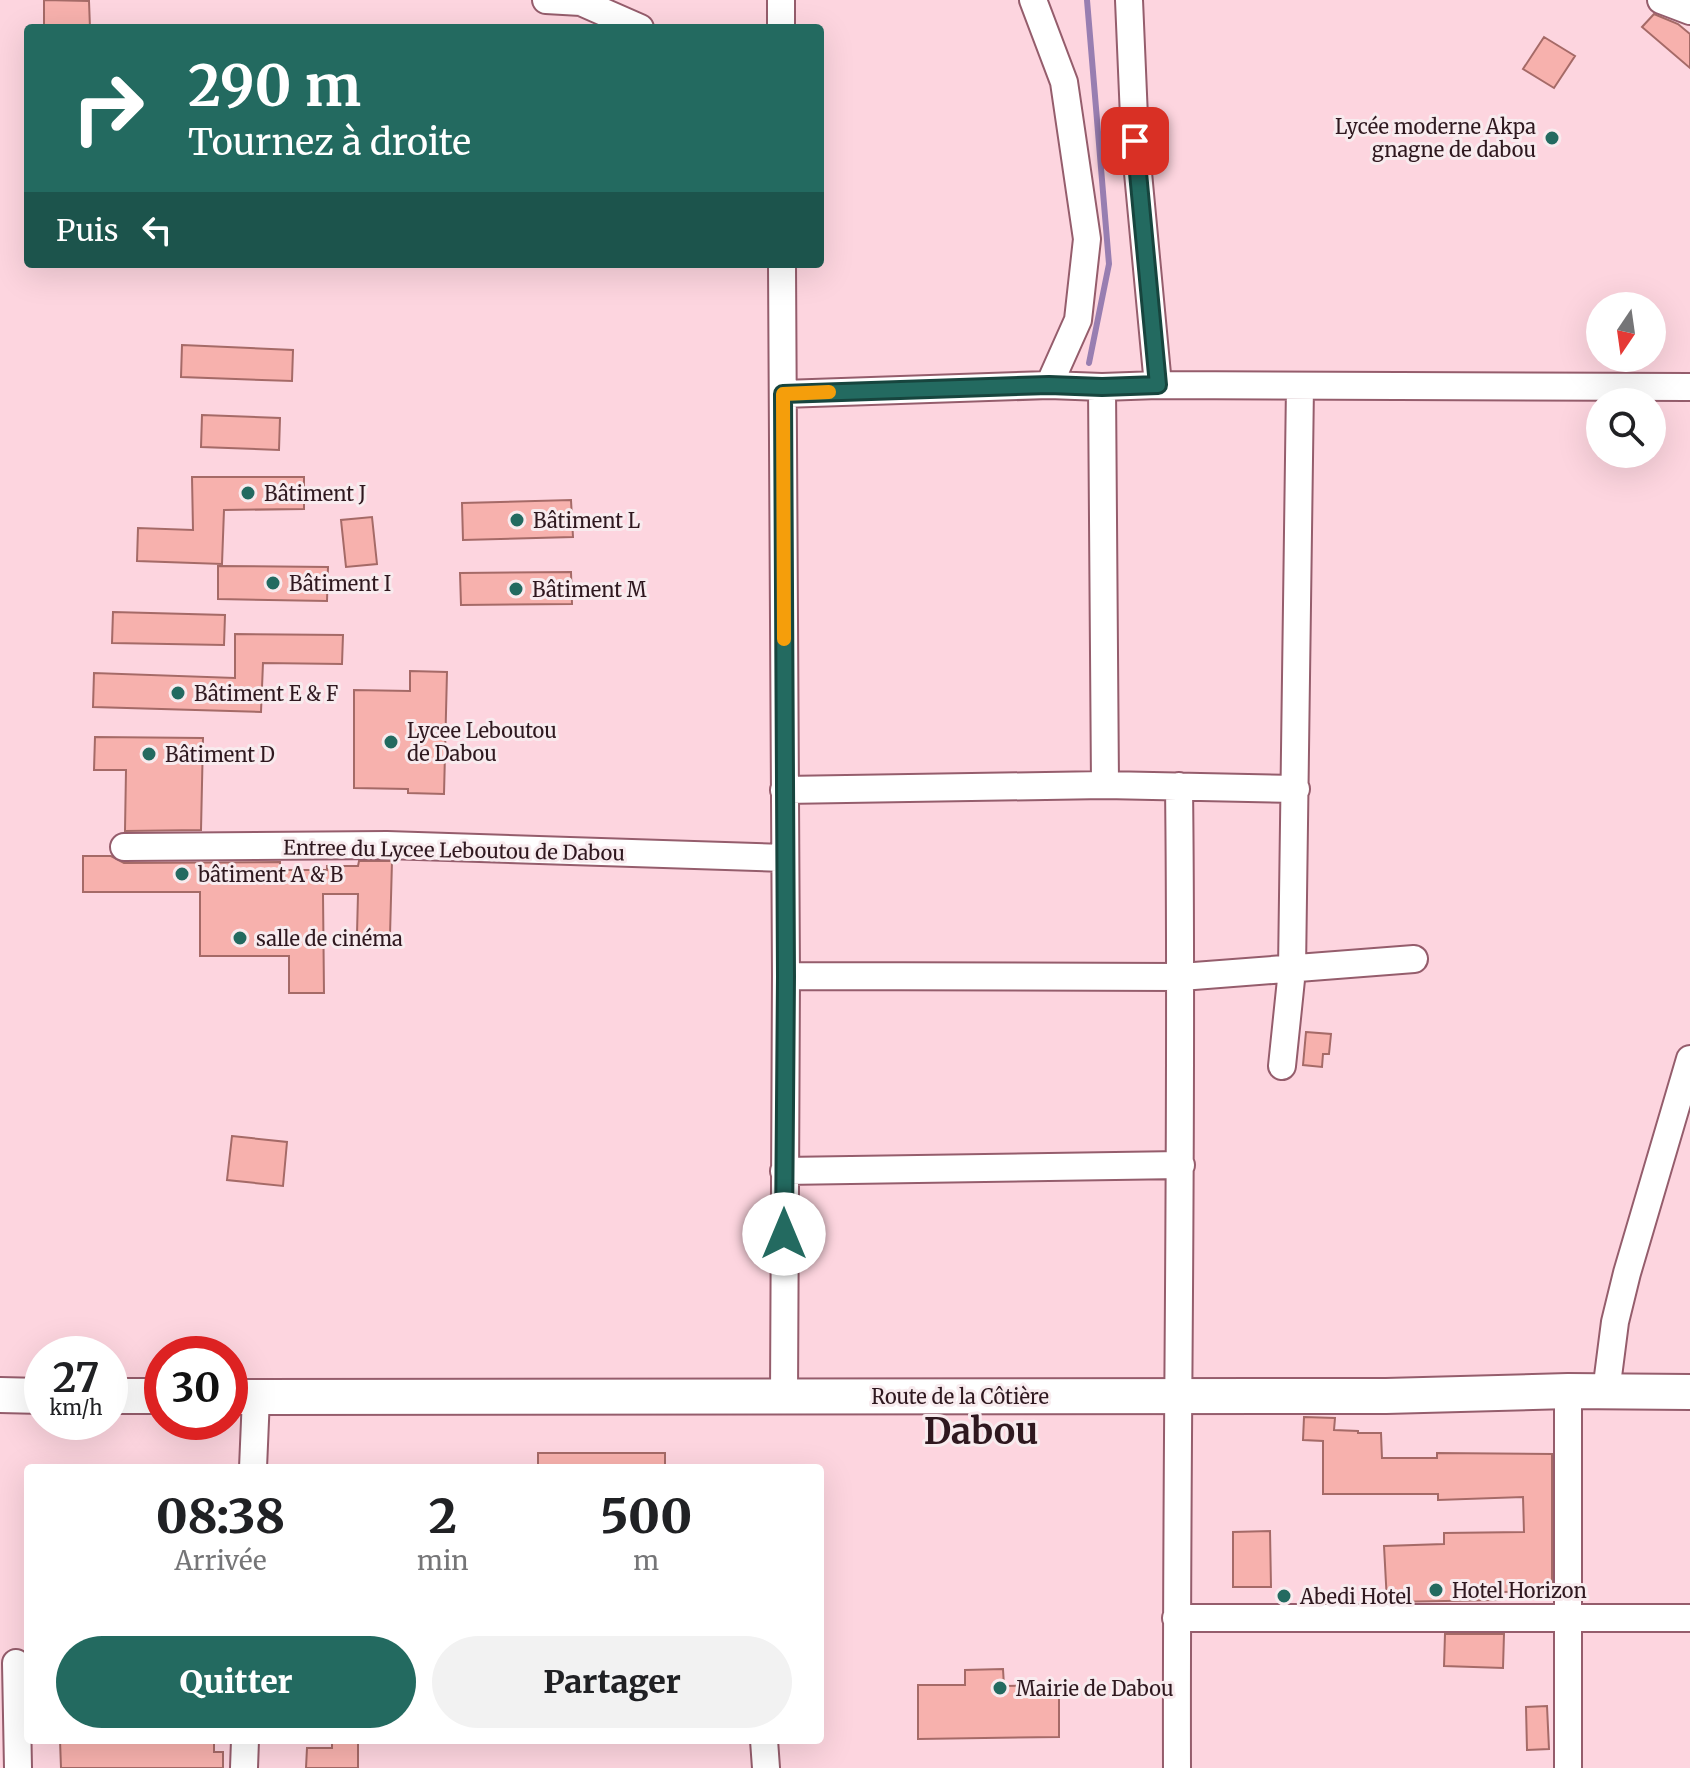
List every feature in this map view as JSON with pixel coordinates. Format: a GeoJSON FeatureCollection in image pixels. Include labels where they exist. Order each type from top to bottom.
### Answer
{"type":"FeatureCollection","features":[{"type":"Feature","properties":{"kind":"main road","name":"Route de la Côtière"},"geometry":{"type":"LineString","coordinates":[[248,1397],[1386,1396],[1568,1391],[1690,1392]]}},
{"type":"Feature","properties":{"kind":"main road"},"geometry":{"type":"LineString","coordinates":[[0,1395],[24,1396]]}},
{"type":"Feature","properties":{"kind":"street"},"geometry":{"type":"LineString","coordinates":[[546,0],[581,2],[631,24]]}},
{"type":"Feature","properties":{"kind":"street"},"geometry":{"type":"LineString","coordinates":[[781,0],[781,24]]}},
{"type":"Feature","properties":{"kind":"street"},"geometry":{"type":"LineString","coordinates":[[1033,0],[1064,82],[1087,239],[1078,320],[1049,385]]}},
{"type":"Feature","properties":{"kind":"street"},"geometry":{"type":"LineString","coordinates":[[1129,0],[1135,141],[1158,385]]}},
{"type":"Feature","properties":{"kind":"street"},"geometry":{"type":"LineString","coordinates":[[1661,0],[1690,11]]}},
{"type":"Feature","properties":{"kind":"street"},"geometry":{"type":"LineString","coordinates":[[782,268],[786,976],[784,1397]]}},
{"type":"Feature","properties":{"kind":"street"},"geometry":{"type":"LineString","coordinates":[[783,394],[1049,385],[1690,387]]}},
{"type":"Feature","properties":{"kind":"street"},"geometry":{"type":"LineString","coordinates":[[1282,1066],[1292,970],[1300,386]]}},
{"type":"Feature","properties":{"kind":"street"},"geometry":{"type":"LineString","coordinates":[[1102,387],[1105,785]]}},
{"type":"Feature","properties":{"kind":"street"},"geometry":{"type":"LineString","coordinates":[[784,790],[1105,785],[1296,789]]}},
{"type":"Feature","properties":{"kind":"street"},"geometry":{"type":"LineString","coordinates":[[1177,1768],[1177,1396],[1181,1165],[1179,786]]}},
{"type":"Feature","properties":{"kind":"street","name":"Entree du Lycee Leboutou de Dabou"},"geometry":{"type":"LineString","coordinates":[[124,847],[387,845],[784,858]]}},
{"type":"Feature","properties":{"kind":"street"},"geometry":{"type":"LineString","coordinates":[[786,976],[1181,977],[1414,959]]}},
{"type":"Feature","properties":{"kind":"street"},"geometry":{"type":"LineString","coordinates":[[1606,1392],[1615,1322],[1627,1273],[1690,1059]]}},
{"type":"Feature","properties":{"kind":"street"},"geometry":{"type":"LineString","coordinates":[[784,1171],[1181,1165]]}},
{"type":"Feature","properties":{"kind":"street"},"geometry":{"type":"LineString","coordinates":[[1568,1391],[1568,1768]]}},
{"type":"Feature","properties":{"kind":"street"},"geometry":{"type":"LineString","coordinates":[[248,1432],[252,1464]]}},
{"type":"Feature","properties":{"kind":"street"},"geometry":{"type":"LineString","coordinates":[[1176,1618],[1690,1618]]}},
{"type":"Feature","properties":{"kind":"street"},"geometry":{"type":"LineString","coordinates":[[15,1663],[18,1768]]}},
{"type":"Feature","properties":{"kind":"street"},"geometry":{"type":"LineString","coordinates":[[244,1768],[245,1744]]}},
{"type":"Feature","properties":{"kind":"street"},"geometry":{"type":"LineString","coordinates":[[764,1744],[766,1768]]}},
{"type":"Feature","properties":{"kind":"building"},"geometry":{"type":"Polygon","coordinates":[[[44,0],[89,1],[90,24],[44,24],[44,0]]]}},
{"type":"Feature","properties":{"kind":"building"},"geometry":{"type":"Polygon","coordinates":[[[1654,14],[1678,24],[1690,34],[1690,68],[1642,27],[1654,14]]]}},
{"type":"Feature","properties":{"kind":"building"},"geometry":{"type":"Polygon","coordinates":[[[1544,37],[1575,56],[1554,88],[1523,69],[1544,37]]]}},
{"type":"Feature","properties":{"kind":"building"},"geometry":{"type":"Polygon","coordinates":[[[182,345],[293,350],[292,381],[181,377],[182,345]]]}},
{"type":"Feature","properties":{"kind":"building"},"geometry":{"type":"Polygon","coordinates":[[[202,415],[280,418],[279,450],[201,447],[202,415]]]}},
{"type":"Feature","properties":{"kind":"building"},"geometry":{"type":"Polygon","coordinates":[[[192,477],[304,477],[304,509],[224,510],[222,564],[137,561],[138,528],[193,530],[192,477]]]}},
{"type":"Feature","properties":{"kind":"building","name":"Bâtiment L"},"geometry":{"type":"Polygon","coordinates":[[[571,500],[573,537],[463,540],[462,503],[571,500]]]}},
{"type":"Feature","properties":{"kind":"building"},"geometry":{"type":"Polygon","coordinates":[[[372,517],[377,564],[346,567],[341,520],[372,517]]]}},
{"type":"Feature","properties":{"kind":"building","name":"Bâtiment I"},"geometry":{"type":"Polygon","coordinates":[[[218,566],[328,567],[327,601],[218,599],[218,566]]]}},
{"type":"Feature","properties":{"kind":"building","name":"Bâtiment M"},"geometry":{"type":"Polygon","coordinates":[[[571,572],[572,604],[461,605],[460,573],[571,572]]]}},
{"type":"Feature","properties":{"kind":"building"},"geometry":{"type":"Polygon","coordinates":[[[113,612],[225,615],[224,645],[112,643],[113,612]]]}},
{"type":"Feature","properties":{"kind":"building","name":"Bâtiment E & F"},"geometry":{"type":"Polygon","coordinates":[[[235,634],[343,635],[342,664],[263,663],[261,712],[93,707],[94,673],[235,678],[235,634]]]}},
{"type":"Feature","properties":{"kind":"building"},"geometry":{"type":"Polygon","coordinates":[[[410,671],[447,672],[444,794],[408,793],[408,789],[354,788],[354,690],[410,691],[410,671]]]}},
{"type":"Feature","properties":{"kind":"building"},"geometry":{"type":"Polygon","coordinates":[[[95,737],[203,738],[201,830],[125,831],[126,770],[94,770],[95,737]]]}},
{"type":"Feature","properties":{"kind":"building"},"geometry":{"type":"Polygon","coordinates":[[[83,856],[111,856],[124,863],[280,862],[280,870],[327,870],[327,866],[358,866],[359,861],[392,861],[390,935],[357,934],[358,894],[323,894],[324,993],[289,993],[289,956],[200,956],[200,892],[83,892],[83,856]]]}},
{"type":"Feature","properties":{"kind":"building"},"geometry":{"type":"Polygon","coordinates":[[[1306,1032],[1331,1034],[1329,1054],[1323,1054],[1322,1067],[1303,1065],[1306,1032]]]}},
{"type":"Feature","properties":{"kind":"building"},"geometry":{"type":"Polygon","coordinates":[[[232,1136],[287,1142],[283,1186],[227,1180],[232,1136]]]}},
{"type":"Feature","properties":{"kind":"building"},"geometry":{"type":"Polygon","coordinates":[[[1304,1417],[1335,1418],[1334,1430],[1381,1433],[1382,1458],[1437,1458],[1437,1453],[1552,1454],[1552,1591],[1502,1592],[1502,1600],[1387,1602],[1384,1546],[1444,1544],[1444,1533],[1524,1532],[1523,1497],[1438,1500],[1438,1494],[1323,1494],[1323,1441],[1303,1440],[1304,1417]]]}},
{"type":"Feature","properties":{"kind":"building"},"geometry":{"type":"Polygon","coordinates":[[[538,1453],[665,1453],[665,1464],[538,1464],[538,1453]]]}},
{"type":"Feature","properties":{"kind":"building"},"geometry":{"type":"Polygon","coordinates":[[[1270,1531],[1271,1587],[1233,1587],[1233,1532],[1270,1531]]]}},
{"type":"Feature","properties":{"kind":"building"},"geometry":{"type":"Polygon","coordinates":[[[1445,1634],[1504,1634],[1503,1668],[1444,1666],[1445,1634]]]}},
{"type":"Feature","properties":{"kind":"building"},"geometry":{"type":"Polygon","coordinates":[[[1003,1669],[1004,1686],[1059,1685],[1059,1737],[918,1739],[918,1685],[965,1685],[965,1670],[1003,1669]]]}},
{"type":"Feature","properties":{"kind":"building"},"geometry":{"type":"Polygon","coordinates":[[[1547,1706],[1549,1749],[1527,1750],[1526,1707],[1547,1706]]]}},
{"type":"Feature","properties":{"kind":"building"},"geometry":{"type":"Polygon","coordinates":[[[60,1744],[214,1744],[214,1752],[223,1752],[223,1768],[61,1768],[60,1744]]]}},
{"type":"Feature","properties":{"kind":"building"},"geometry":{"type":"Polygon","coordinates":[[[332,1744],[358,1744],[358,1768],[306,1768],[307,1748],[332,1748],[332,1744]]]}},
{"type":"Feature","properties":{"kind":"waterway"},"geometry":{"type":"LineString","coordinates":[[1087,0],[1109,264],[1089,363]]}},
{"type":"Feature","properties":{"kind":"slow traffic"},"geometry":{"type":"LineString","coordinates":[[784,639],[783,394],[829,392]]}},
{"type":"Feature","properties":{"kind":"place","name":"Lycée moderne Akpa gnagne de dabou"},"geometry":{"type":"Point","coordinates":[1552,138]}},
{"type":"Feature","properties":{"kind":"place","name":"Bâtiment J"},"geometry":{"type":"Point","coordinates":[248,493]}},
{"type":"Feature","properties":{"kind":"place","name":"Bâtiment L"},"geometry":{"type":"Point","coordinates":[517,520]}},
{"type":"Feature","properties":{"kind":"place","name":"Bâtiment I"},"geometry":{"type":"Point","coordinates":[273,583]}},
{"type":"Feature","properties":{"kind":"place","name":"Bâtiment M"},"geometry":{"type":"Point","coordinates":[516,589]}},
{"type":"Feature","properties":{"kind":"place","name":"Bâtiment E & F"},"geometry":{"type":"Point","coordinates":[178,693]}},
{"type":"Feature","properties":{"kind":"place","name":"Lycee Leboutou de Dabou"},"geometry":{"type":"Point","coordinates":[391,742]}},
{"type":"Feature","properties":{"kind":"place","name":"Bâtiment D"},"geometry":{"type":"Point","coordinates":[149,754]}},
{"type":"Feature","properties":{"kind":"place","name":"bâtiment A & B"},"geometry":{"type":"Point","coordinates":[182,874]}},
{"type":"Feature","properties":{"kind":"place","name":"salle de cinéma"},"geometry":{"type":"Point","coordinates":[240,938]}},
{"type":"Feature","properties":{"kind":"place","name":"Hotel Horizon"},"geometry":{"type":"Point","coordinates":[1436,1590]}},
{"type":"Feature","properties":{"kind":"place","name":"Abedi Hotel"},"geometry":{"type":"Point","coordinates":[1284,1596]}},
{"type":"Feature","properties":{"kind":"place","name":"Mairie de Dabou"},"geometry":{"type":"Point","coordinates":[1000,1688]}},
{"type":"Feature","properties":{"kind":"district","name":"Dabou"},"geometry":{"type":"Point","coordinates":[981,1431]}},
{"type":"Feature","properties":{"kind":"route"},"geometry":{"type":"LineString","coordinates":[[784,1234],[783,394],[1049,385],[1158,385],[1135,141]]}}]}
